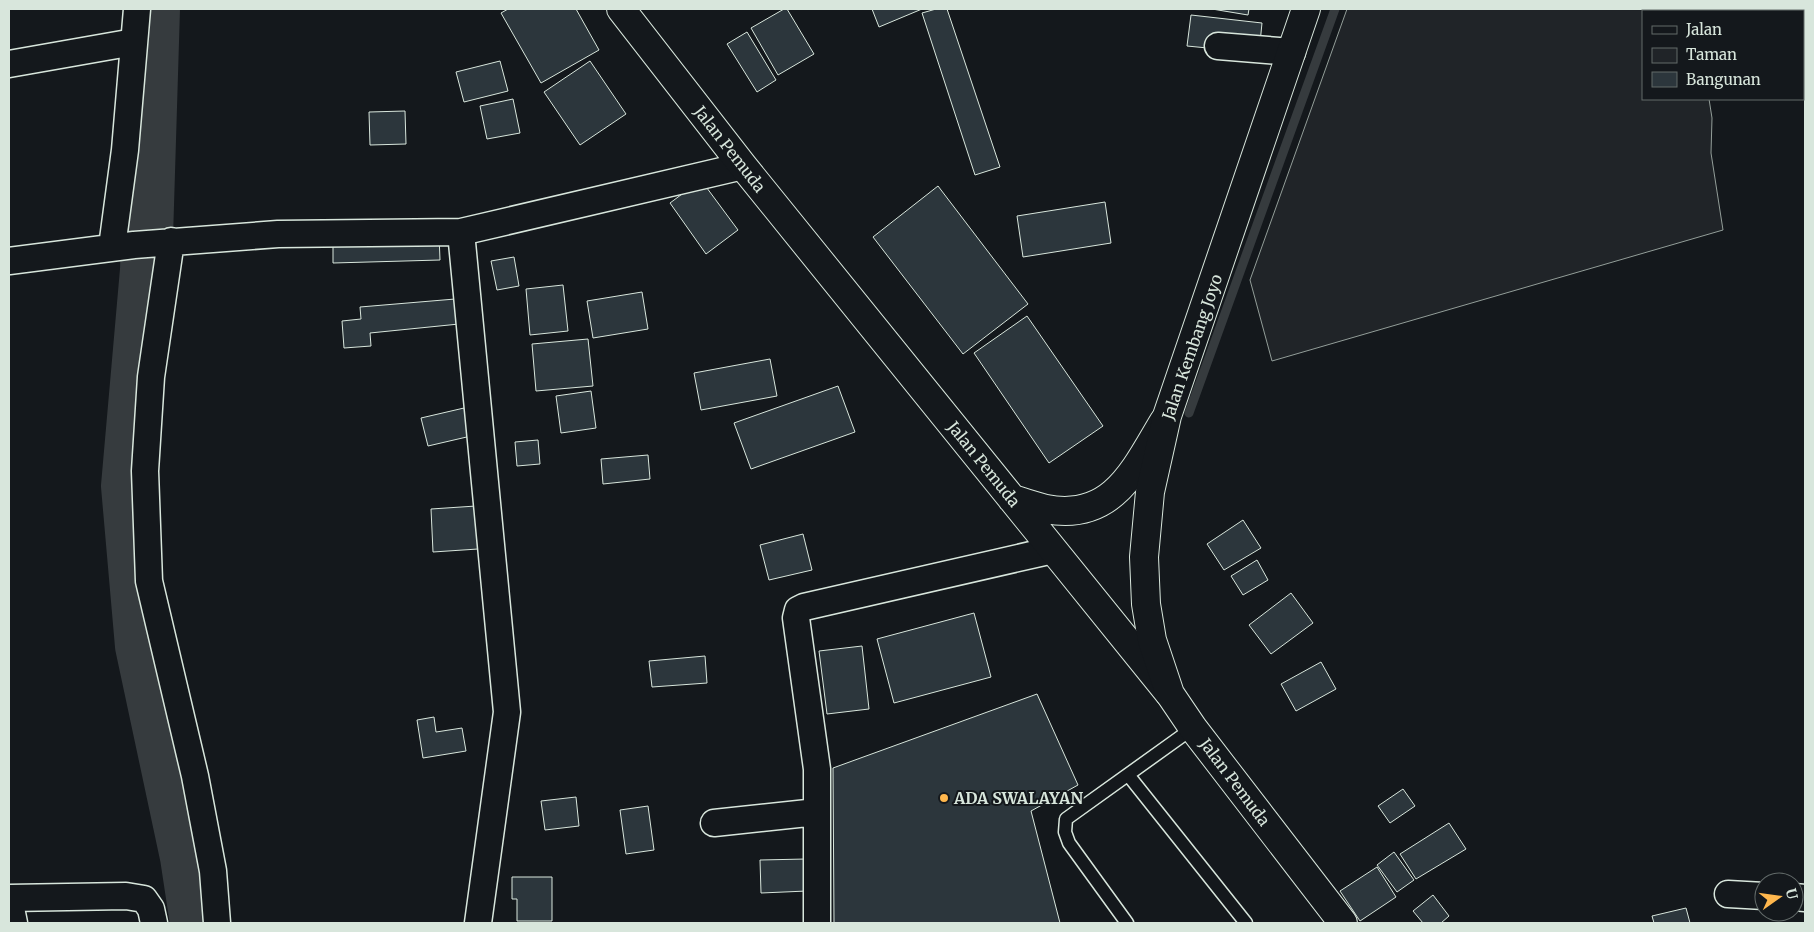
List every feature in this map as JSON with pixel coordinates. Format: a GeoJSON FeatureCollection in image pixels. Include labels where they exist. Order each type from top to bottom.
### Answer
{"type":"FeatureCollection","features":[{"type":"Feature","properties":{"kind":"main road","name":"Jalan Pemuda"},"geometry":{"type":"LineString","coordinates":[[621,9],[743,166],[1170,694],[1193,728],[1343,923]]}},
{"type":"Feature","properties":{"kind":"main road","name":"Jalan Kembang Joyo"},"geometry":{"type":"LineString","coordinates":[[1170,694],[1152,640],[1146,604],[1144,557],[1150,492],[1167,416],[1306,9]]}},
{"type":"Feature","properties":{"kind":"main road"},"geometry":{"type":"LineString","coordinates":[[1012,499],[1046,509],[1067,511],[1090,506],[1111,498],[1130,478],[1167,416]]}},
{"type":"Feature","properties":{"kind":"street"},"geometry":{"type":"LineString","coordinates":[[123,246],[125,150],[137,9]]}},
{"type":"Feature","properties":{"kind":"street"},"geometry":{"type":"LineString","coordinates":[[9,64],[134,42]]}},
{"type":"Feature","properties":{"kind":"street"},"geometry":{"type":"LineString","coordinates":[[1218,46],[1292,52]]}},
{"type":"Feature","properties":{"kind":"street"},"geometry":{"type":"LineString","coordinates":[[9,261],[123,246],[278,234],[461,232],[743,166]]}},
{"type":"Feature","properties":{"kind":"street"},"geometry":{"type":"LineString","coordinates":[[461,232],[507,705],[478,923]]}},
{"type":"Feature","properties":{"kind":"street"},"geometry":{"type":"LineString","coordinates":[[165,242],[151,377],[145,471],[149,582],[195,776],[213,870],[217,923]]}},
{"type":"Feature","properties":{"kind":"street"},"geometry":{"type":"LineString","coordinates":[[817,923],[817,812],[814,742],[796,618],[798,610],[804,606],[1053,550]]}},
{"type":"Feature","properties":{"kind":"street"},"geometry":{"type":"LineString","coordinates":[[714,823],[817,812]]}},
{"type":"Feature","properties":{"kind":"street"},"geometry":{"type":"LineString","coordinates":[[1728,894],[1754,895]]}},
{"type":"Feature","properties":{"kind":"street"},"geometry":{"type":"LineString","coordinates":[[14,923],[9,898],[126,896],[144,899],[151,909],[154,923]]}},
{"type":"Feature","properties":{"kind":"lane"},"geometry":{"type":"LineString","coordinates":[[1127,923],[1069,843],[1065,832],[1066,818],[1128,776],[1193,728]]}},
{"type":"Feature","properties":{"kind":"lane"},"geometry":{"type":"LineString","coordinates":[[1128,776],[1246,923]]}},
{"type":"Feature","properties":{"kind":"green space"},"geometry":{"type":"Polygon","coordinates":[[[1347,9],[1679,10],[1642,10],[1642,100],[1709,100],[1712,118],[1711,153],[1723,230],[1272,361],[1250,280],[1347,9]]]}},
{"type":"Feature","properties":{"kind":"building"},"geometry":{"type":"Polygon","coordinates":[[[508,9],[576,9],[599,50],[541,83],[501,13],[508,9]]]}},
{"type":"Feature","properties":{"kind":"building"},"geometry":{"type":"Polygon","coordinates":[[[787,9],[814,54],[778,75],[751,28],[787,9]]]}},
{"type":"Feature","properties":{"kind":"building"},"geometry":{"type":"Polygon","coordinates":[[[872,9],[922,9],[879,27],[872,9]]]}},
{"type":"Feature","properties":{"kind":"building"},"geometry":{"type":"Polygon","coordinates":[[[936,9],[947,9],[1000,167],[975,175],[922,13],[936,9]]]}},
{"type":"Feature","properties":{"kind":"building"},"geometry":{"type":"Polygon","coordinates":[[[1212,9],[1249,9],[1248,15],[1212,9]]]}},
{"type":"Feature","properties":{"kind":"building"},"geometry":{"type":"Polygon","coordinates":[[[1191,15],[1262,23],[1259,53],[1187,46],[1191,15]]]}},
{"type":"Feature","properties":{"kind":"building"},"geometry":{"type":"Polygon","coordinates":[[[747,32],[776,80],[757,92],[727,44],[747,32]]]}},
{"type":"Feature","properties":{"kind":"building"},"geometry":{"type":"Polygon","coordinates":[[[500,61],[508,91],[464,102],[456,72],[500,61]]]}},
{"type":"Feature","properties":{"kind":"building"},"geometry":{"type":"Polygon","coordinates":[[[590,61],[626,114],[580,145],[544,92],[590,61]]]}},
{"type":"Feature","properties":{"kind":"building"},"geometry":{"type":"Polygon","coordinates":[[[513,99],[520,133],[487,139],[480,106],[513,99]]]}},
{"type":"Feature","properties":{"kind":"building"},"geometry":{"type":"Polygon","coordinates":[[[405,111],[406,144],[370,145],[369,112],[405,111]]]}},
{"type":"Feature","properties":{"kind":"building"},"geometry":{"type":"Polygon","coordinates":[[[701,180],[738,230],[706,254],[670,203],[701,180]]]}},
{"type":"Feature","properties":{"kind":"building"},"geometry":{"type":"Polygon","coordinates":[[[938,186],[1028,304],[963,354],[873,237],[938,186]]]}},
{"type":"Feature","properties":{"kind":"building"},"geometry":{"type":"Polygon","coordinates":[[[1105,202],[1111,243],[1023,257],[1017,216],[1105,202]]]}},
{"type":"Feature","properties":{"kind":"building"},"geometry":{"type":"Polygon","coordinates":[[[439,234],[440,260],[333,263],[333,238],[439,234]]]}},
{"type":"Feature","properties":{"kind":"building"},"geometry":{"type":"Polygon","coordinates":[[[514,257],[519,286],[497,290],[491,261],[514,257]]]}},
{"type":"Feature","properties":{"kind":"building"},"geometry":{"type":"Polygon","coordinates":[[[563,285],[568,331],[530,335],[526,289],[563,285]]]}},
{"type":"Feature","properties":{"kind":"building"},"geometry":{"type":"Polygon","coordinates":[[[642,292],[648,329],[593,338],[587,301],[642,292]]]}},
{"type":"Feature","properties":{"kind":"building"},"geometry":{"type":"Polygon","coordinates":[[[467,298],[469,323],[370,333],[371,346],[344,348],[342,321],[361,319],[360,307],[467,298]]]}},
{"type":"Feature","properties":{"kind":"building"},"geometry":{"type":"Polygon","coordinates":[[[1027,316],[1103,426],[1049,463],[974,353],[1027,316]]]}},
{"type":"Feature","properties":{"kind":"building"},"geometry":{"type":"Polygon","coordinates":[[[588,339],[593,386],[536,391],[532,344],[588,339]]]}},
{"type":"Feature","properties":{"kind":"building"},"geometry":{"type":"Polygon","coordinates":[[[770,359],[777,396],[701,410],[694,373],[770,359]]]}},
{"type":"Feature","properties":{"kind":"building"},"geometry":{"type":"Polygon","coordinates":[[[838,386],[855,432],[751,469],[734,423],[838,386]]]}},
{"type":"Feature","properties":{"kind":"building"},"geometry":{"type":"Polygon","coordinates":[[[591,391],[596,428],[561,433],[556,396],[591,391]]]}},
{"type":"Feature","properties":{"kind":"building"},"geometry":{"type":"Polygon","coordinates":[[[464,408],[471,436],[428,446],[421,418],[464,408]]]}},
{"type":"Feature","properties":{"kind":"building"},"geometry":{"type":"Polygon","coordinates":[[[538,440],[540,464],[517,466],[515,442],[538,440]]]}},
{"type":"Feature","properties":{"kind":"building"},"geometry":{"type":"Polygon","coordinates":[[[648,455],[650,479],[603,484],[601,459],[648,455]]]}},
{"type":"Feature","properties":{"kind":"building"},"geometry":{"type":"Polygon","coordinates":[[[476,506],[478,549],[433,552],[431,509],[476,506]]]}},
{"type":"Feature","properties":{"kind":"building"},"geometry":{"type":"Polygon","coordinates":[[[1243,520],[1261,548],[1224,570],[1207,544],[1243,520]]]}},
{"type":"Feature","properties":{"kind":"building"},"geometry":{"type":"Polygon","coordinates":[[[803,534],[812,570],[769,580],[760,545],[803,534]]]}},
{"type":"Feature","properties":{"kind":"building"},"geometry":{"type":"Polygon","coordinates":[[[1257,560],[1268,580],[1243,595],[1231,576],[1257,560]]]}},
{"type":"Feature","properties":{"kind":"building"},"geometry":{"type":"Polygon","coordinates":[[[1291,593],[1313,623],[1271,654],[1249,625],[1291,593]]]}},
{"type":"Feature","properties":{"kind":"building"},"geometry":{"type":"Polygon","coordinates":[[[974,613],[991,677],[894,703],[877,639],[974,613]]]}},
{"type":"Feature","properties":{"kind":"building"},"geometry":{"type":"Polygon","coordinates":[[[862,646],[869,709],[827,714],[819,651],[862,646]]]}},
{"type":"Feature","properties":{"kind":"building"},"geometry":{"type":"Polygon","coordinates":[[[705,656],[707,683],[652,687],[649,661],[705,656]]]}},
{"type":"Feature","properties":{"kind":"building"},"geometry":{"type":"Polygon","coordinates":[[[1321,662],[1336,689],[1296,711],[1281,684],[1321,662]]]}},
{"type":"Feature","properties":{"kind":"building","name":"ADA SWALAYAN"},"geometry":{"type":"Polygon","coordinates":[[[1037,694],[1078,785],[1031,811],[1060,923],[834,923],[833,768],[1037,694]]]}},
{"type":"Feature","properties":{"kind":"building"},"geometry":{"type":"Polygon","coordinates":[[[434,717],[436,732],[462,728],[466,751],[423,758],[417,720],[434,717]]]}},
{"type":"Feature","properties":{"kind":"building"},"geometry":{"type":"Polygon","coordinates":[[[1403,789],[1415,806],[1390,823],[1378,806],[1403,789]]]}},
{"type":"Feature","properties":{"kind":"building"},"geometry":{"type":"Polygon","coordinates":[[[576,797],[579,826],[545,830],[541,801],[576,797]]]}},
{"type":"Feature","properties":{"kind":"building"},"geometry":{"type":"Polygon","coordinates":[[[648,806],[654,850],[626,854],[620,810],[648,806]]]}},
{"type":"Feature","properties":{"kind":"building"},"geometry":{"type":"Polygon","coordinates":[[[1449,823],[1466,849],[1416,879],[1400,854],[1449,823]]]}},
{"type":"Feature","properties":{"kind":"building"},"geometry":{"type":"Polygon","coordinates":[[[1394,852],[1414,880],[1397,892],[1377,865],[1394,852]]]}},
{"type":"Feature","properties":{"kind":"building"},"geometry":{"type":"Polygon","coordinates":[[[806,859],[807,891],[761,893],[760,860],[806,859]]]}},
{"type":"Feature","properties":{"kind":"building"},"geometry":{"type":"Polygon","coordinates":[[[1377,867],[1396,897],[1360,921],[1340,891],[1377,867]]]}},
{"type":"Feature","properties":{"kind":"building"},"geometry":{"type":"Polygon","coordinates":[[[512,877],[552,877],[552,921],[517,921],[517,899],[512,899],[512,877]]]}},
{"type":"Feature","properties":{"kind":"building"},"geometry":{"type":"Polygon","coordinates":[[[1433,895],[1449,916],[1441,923],[1423,923],[1413,911],[1433,895]]]}},
{"type":"Feature","properties":{"kind":"building"},"geometry":{"type":"Polygon","coordinates":[[[1686,908],[1690,923],[1654,923],[1652,916],[1686,908]]]}},
{"type":"Feature","properties":{"kind":"waterway"},"geometry":{"type":"LineString","coordinates":[[154,9],[146,270],[127,486],[141,646],[186,857],[196,923]]}},
{"type":"Feature","properties":{"kind":"waterway"},"geometry":{"type":"LineString","coordinates":[[1189,413],[1335,9]]}},
{"type":"Feature","properties":{"kind":"place","name":"ADA SWALAYAN"},"geometry":{"type":"Point","coordinates":[944,798]}}]}
